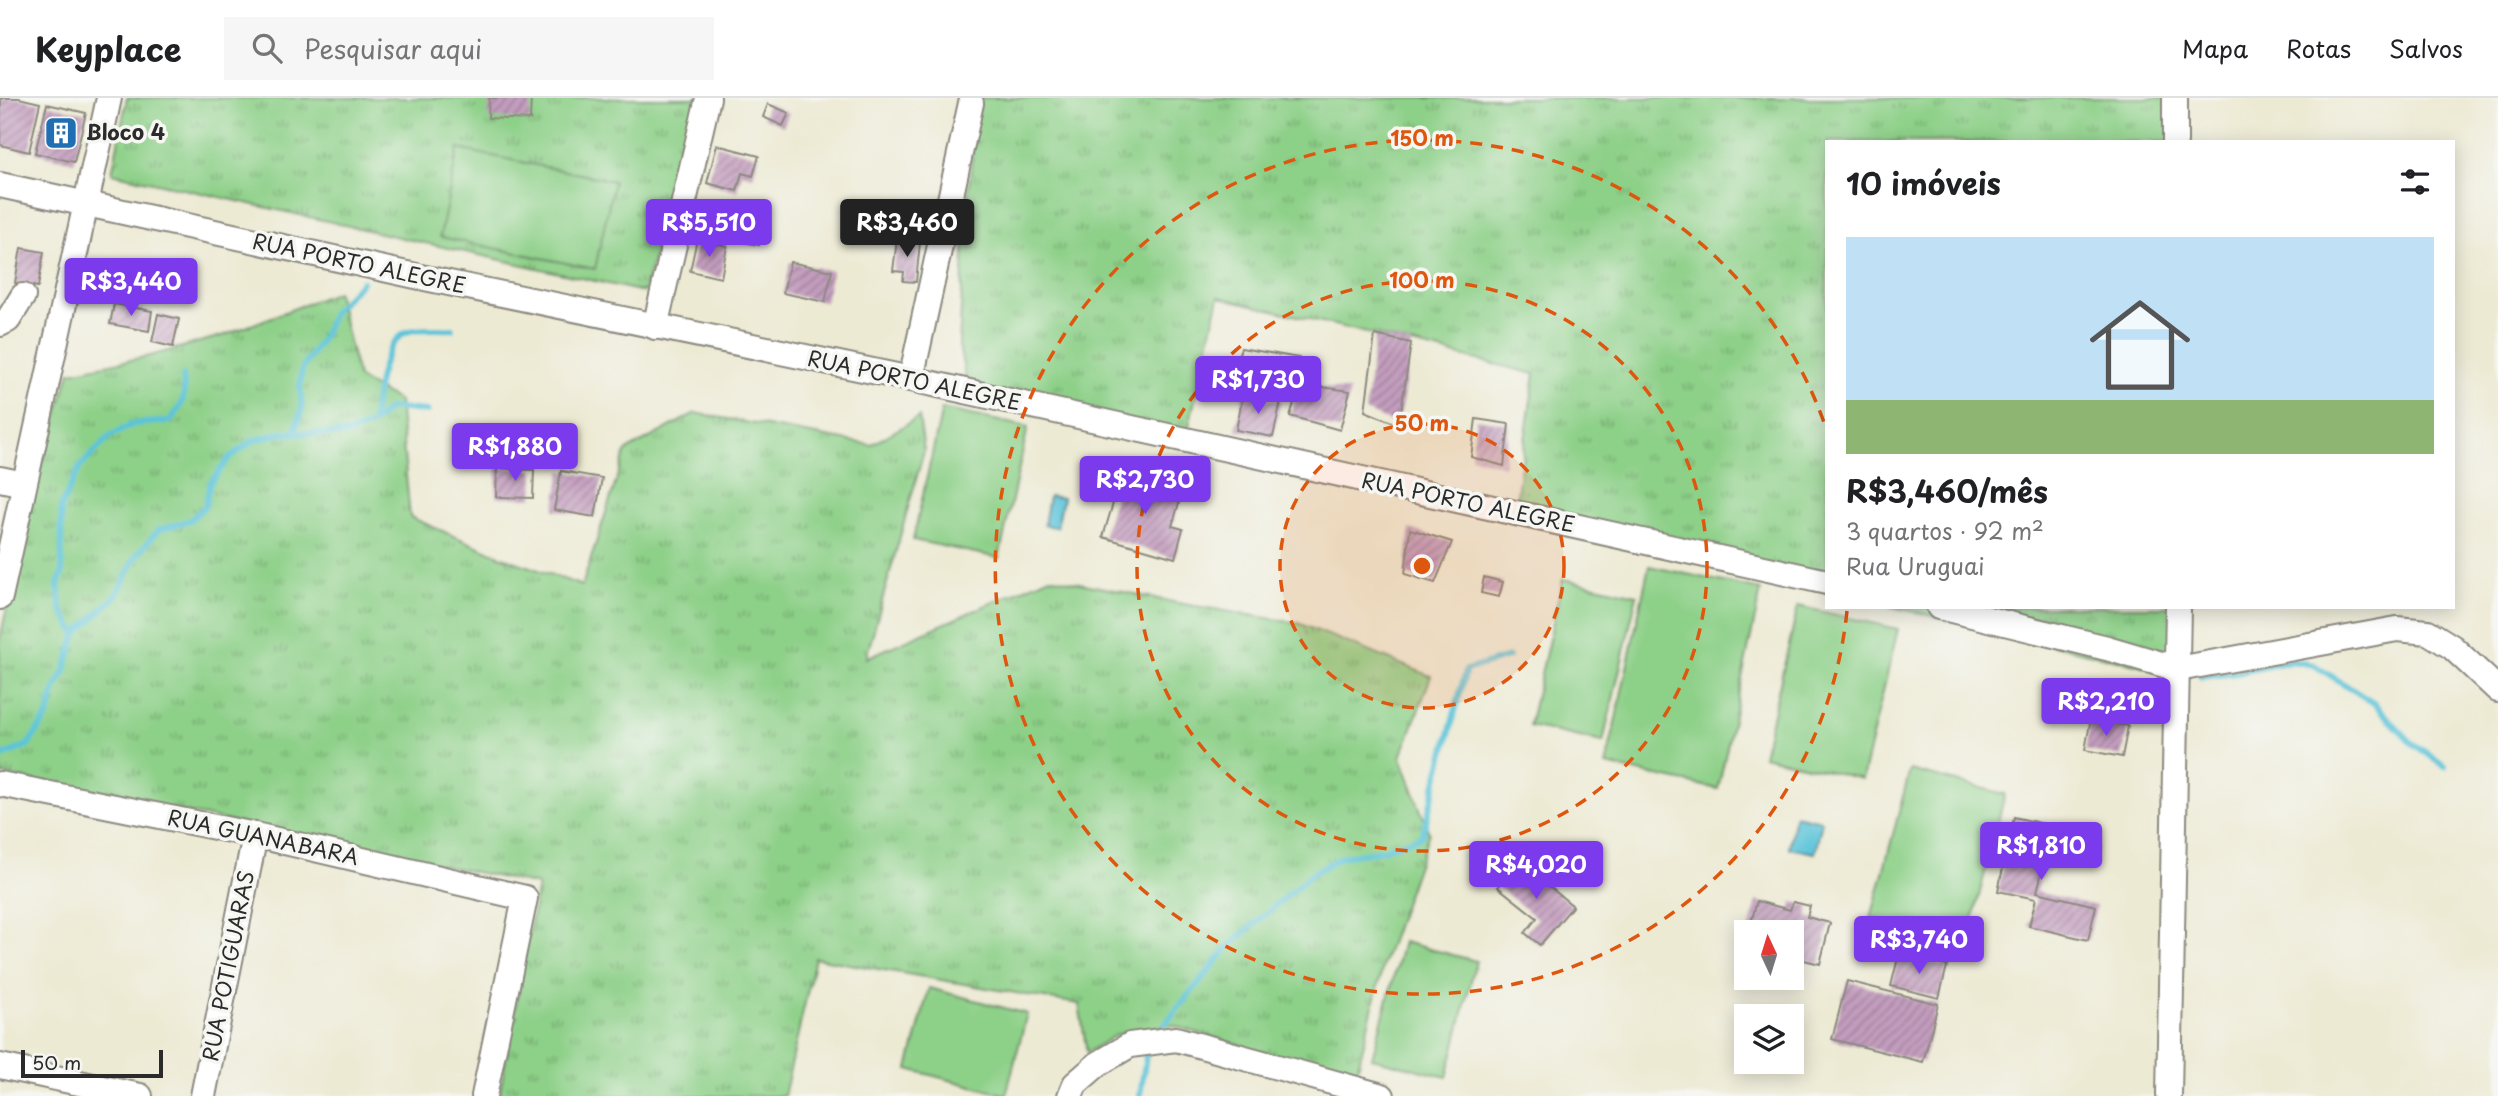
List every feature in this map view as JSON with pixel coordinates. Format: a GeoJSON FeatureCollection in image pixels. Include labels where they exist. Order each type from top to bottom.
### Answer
{"type":"FeatureCollection","features":[{"type":"Feature","properties":{"kind":"street"},"geometry":{"type":"LineString","coordinates":[[0,597],[88,204],[109,98]]}},
{"type":"Feature","properties":{"kind":"street"},"geometry":{"type":"LineString","coordinates":[[654,327],[708,98]]}},
{"type":"Feature","properties":{"kind":"street"},"geometry":{"type":"LineString","coordinates":[[2175,98],[2175,140]]}},
{"type":"Feature","properties":{"kind":"street"},"geometry":{"type":"LineString","coordinates":[[911,379],[971,103]]}},
{"type":"Feature","properties":{"kind":"street","name":"RUA PORTO ALEGRE"},"geometry":{"type":"LineString","coordinates":[[0,185],[654,327],[911,379],[1825,582]]}},
{"type":"Feature","properties":{"kind":"street"},"geometry":{"type":"LineString","coordinates":[[0,324],[8,320],[23,296]]}},
{"type":"Feature","properties":{"kind":"street"},"geometry":{"type":"LineString","coordinates":[[0,479],[24,484]]}},
{"type":"Feature","properties":{"kind":"street"},"geometry":{"type":"LineString","coordinates":[[1947,609],[2107,648],[2178,669],[2397,629],[2428,632],[2452,648],[2498,690]]}},
{"type":"Feature","properties":{"kind":"street"},"geometry":{"type":"LineString","coordinates":[[2169,1096],[2178,609]]}},
{"type":"Feature","properties":{"kind":"street","name":"RUA GUANABARA"},"geometry":{"type":"LineString","coordinates":[[0,784],[255,835],[525,898],[484,1096]]}},
{"type":"Feature","properties":{"kind":"street","name":"RUA POTIGUARAS"},"geometry":{"type":"LineString","coordinates":[[203,1096],[255,835]]}},
{"type":"Feature","properties":{"kind":"street"},"geometry":{"type":"LineString","coordinates":[[1072,1090],[1098,1064],[1130,1045],[1176,1039],[1382,1096]]}},
{"type":"Feature","properties":{"kind":"street"},"geometry":{"type":"LineString","coordinates":[[0,1066],[140,1096]]}},
{"type":"Feature","properties":{"kind":"green space"},"geometry":{"type":"Polygon","coordinates":[[[127,98],[698,98],[644,292],[112,173],[127,98]]]}},
{"type":"Feature","properties":{"kind":"green space"},"geometry":{"type":"Polygon","coordinates":[[[978,98],[2171,98],[2172,140],[1825,140],[1825,592],[1513,519],[1535,374],[1219,297],[1184,447],[970,400],[959,345],[966,217],[978,98]]]}},
{"type":"Feature","properties":{"kind":"green space"},"geometry":{"type":"Polygon","coordinates":[[[458,149],[614,181],[595,269],[440,237],[458,149]]]}},
{"type":"Feature","properties":{"kind":"green space"},"geometry":{"type":"Polygon","coordinates":[[[337,292],[358,378],[399,401],[410,517],[500,556],[582,586],[626,451],[695,413],[871,445],[919,417],[924,451],[866,658],[1050,577],[1183,604],[1298,623],[1431,676],[1401,757],[1429,833],[1384,961],[1355,1079],[1171,1025],[1116,1035],[1087,1053],[1079,1004],[815,958],[784,1096],[499,1096],[538,885],[0,774],[0,638],[35,486],[70,372],[150,356],[225,335],[337,292]]]}},
{"type":"Feature","properties":{"kind":"green space"},"geometry":{"type":"Polygon","coordinates":[[[942,409],[1028,427],[999,558],[913,540],[942,409]]]}},
{"type":"Feature","properties":{"kind":"green space"},"geometry":{"type":"Polygon","coordinates":[[[1649,566],[1761,590],[1718,789],[1606,765],[1649,566]]]}},
{"type":"Feature","properties":{"kind":"green space"},"geometry":{"type":"Polygon","coordinates":[[[1563,579],[1637,595],[1603,742],[1529,726],[1563,579]]]}},
{"type":"Feature","properties":{"kind":"green space"},"geometry":{"type":"Polygon","coordinates":[[[1798,606],[1898,629],[1862,779],[1763,756],[1798,606]]]}},
{"type":"Feature","properties":{"kind":"green space"},"geometry":{"type":"Polygon","coordinates":[[[1900,609],[2187,609],[2189,677],[1900,609]]]}},
{"type":"Feature","properties":{"kind":"green space"},"geometry":{"type":"Polygon","coordinates":[[[1910,770],[2005,794],[1967,943],[1871,918],[1910,770]]]}},
{"type":"Feature","properties":{"kind":"green space"},"geometry":{"type":"Polygon","coordinates":[[[1403,942],[1476,961],[1447,1077],[1372,1058],[1403,942]]]}},
{"type":"Feature","properties":{"kind":"green space"},"geometry":{"type":"Polygon","coordinates":[[[929,988],[1027,1014],[1006,1095],[908,1069],[929,988]]]}},
{"type":"Feature","properties":{"kind":"water"},"geometry":{"type":"Polygon","coordinates":[[[1049,496],[1063,498],[1057,527],[1044,525],[1049,496]]]}},
{"type":"Feature","properties":{"kind":"water"},"geometry":{"type":"Polygon","coordinates":[[[1795,815],[1822,821],[1815,853],[1789,848],[1795,815]]]}},
{"type":"Feature","properties":{"kind":"water"},"geometry":{"type":"Polygon","coordinates":[[[2067,838],[2097,845],[2093,863],[2063,856],[2067,838]]]}},
{"type":"Feature","properties":{"kind":"building"},"geometry":{"type":"Polygon","coordinates":[[[1,98],[19,98],[40,103],[29,152],[0,145],[1,98]]]}},
{"type":"Feature","properties":{"kind":"building"},"geometry":{"type":"Polygon","coordinates":[[[489,98],[531,98],[530,120],[488,118],[489,98]]]}},
{"type":"Feature","properties":{"kind":"building","name":"Bloco 4"},"geometry":{"type":"Polygon","coordinates":[[[47,104],[86,113],[74,162],[35,153],[47,104]]]}},
{"type":"Feature","properties":{"kind":"building"},"geometry":{"type":"Polygon","coordinates":[[[768,104],[789,113],[783,126],[763,117],[768,104]]]}},
{"type":"Feature","properties":{"kind":"building"},"geometry":{"type":"Polygon","coordinates":[[[717,145],[759,156],[753,176],[742,173],[737,191],[707,183],[717,145]]]}},
{"type":"Feature","properties":{"kind":"building"},"geometry":{"type":"Polygon","coordinates":[[[737,211],[764,216],[759,245],[732,240],[737,211]]]}},
{"type":"Feature","properties":{"kind":"building"},"geometry":{"type":"Polygon","coordinates":[[[697,239],[727,246],[721,278],[690,271],[697,239]]]}},
{"type":"Feature","properties":{"kind":"building"},"geometry":{"type":"Polygon","coordinates":[[[897,239],[920,242],[916,282],[903,281],[904,272],[893,271],[897,239]]]}},
{"type":"Feature","properties":{"kind":"building"},"geometry":{"type":"Polygon","coordinates":[[[21,248],[44,252],[38,287],[15,283],[21,248]]]}},
{"type":"Feature","properties":{"kind":"building"},"geometry":{"type":"Polygon","coordinates":[[[790,262],[832,271],[825,302],[783,293],[790,262]]]}},
{"type":"Feature","properties":{"kind":"building"},"geometry":{"type":"Polygon","coordinates":[[[114,304],[152,311],[149,331],[110,324],[114,304]]]}},
{"type":"Feature","properties":{"kind":"building"},"geometry":{"type":"Polygon","coordinates":[[[158,314],[179,319],[173,347],[152,342],[158,314]]]}},
{"type":"Feature","properties":{"kind":"building"},"geometry":{"type":"Polygon","coordinates":[[[1375,335],[1411,343],[1399,425],[1365,411],[1375,335]]]}},
{"type":"Feature","properties":{"kind":"building"},"geometry":{"type":"Polygon","coordinates":[[[1241,348],[1299,358],[1288,396],[1228,383],[1241,348]]]}},
{"type":"Feature","properties":{"kind":"building"},"geometry":{"type":"Polygon","coordinates":[[[1300,384],[1350,391],[1340,430],[1290,416],[1300,384]]]}},
{"type":"Feature","properties":{"kind":"building"},"geometry":{"type":"Polygon","coordinates":[[[1243,395],[1281,401],[1273,437],[1236,430],[1243,395]]]}},
{"type":"Feature","properties":{"kind":"building"},"geometry":{"type":"Polygon","coordinates":[[[1476,419],[1509,424],[1504,466],[1471,457],[1476,419]]]}},
{"type":"Feature","properties":{"kind":"building"},"geometry":{"type":"Polygon","coordinates":[[[497,468],[534,470],[533,498],[496,497],[497,468]]]}},
{"type":"Feature","properties":{"kind":"building"},"geometry":{"type":"Polygon","coordinates":[[[561,471],[602,478],[595,517],[554,510],[561,471]]]}},
{"type":"Feature","properties":{"kind":"building"},"geometry":{"type":"Polygon","coordinates":[[[1130,475],[1175,484],[1173,495],[1180,500],[1172,526],[1183,529],[1175,558],[1103,537],[1119,483],[1130,475]]]}},
{"type":"Feature","properties":{"kind":"building"},"geometry":{"type":"Polygon","coordinates":[[[1410,529],[1452,542],[1435,583],[1405,574],[1410,529]]]}},
{"type":"Feature","properties":{"kind":"building"},"geometry":{"type":"Polygon","coordinates":[[[1484,577],[1503,582],[1499,597],[1481,593],[1484,577]]]}},
{"type":"Feature","properties":{"kind":"building"},"geometry":{"type":"Polygon","coordinates":[[[2091,718],[2128,726],[2122,757],[2085,750],[2091,718]]]}},
{"type":"Feature","properties":{"kind":"building"},"geometry":{"type":"Polygon","coordinates":[[[2014,817],[2053,826],[2037,892],[2096,906],[2088,940],[2029,926],[2036,899],[1998,891],[2014,817]]]}},
{"type":"Feature","properties":{"kind":"building"},"geometry":{"type":"Polygon","coordinates":[[[1519,862],[1573,906],[1540,945],[1525,933],[1537,918],[1498,887],[1519,862]]]}},
{"type":"Feature","properties":{"kind":"building"},"geometry":{"type":"Polygon","coordinates":[[[1757,901],[1790,910],[1793,902],[1810,906],[1807,917],[1830,923],[1820,964],[1804,960],[1804,920],[1752,920],[1757,901]]]}},
{"type":"Feature","properties":{"kind":"building"},"geometry":{"type":"Polygon","coordinates":[[[1899,954],[1947,966],[1939,998],[1891,986],[1899,954]]]}},
{"type":"Feature","properties":{"kind":"building"},"geometry":{"type":"Polygon","coordinates":[[[1847,981],[1938,1004],[1923,1062],[1832,1039],[1847,981]]]}},
{"type":"Feature","properties":{"kind":"waterway"},"geometry":{"type":"LineString","coordinates":[[294,433],[302,409],[302,369],[321,340],[334,311],[362,282]]}},
{"type":"Feature","properties":{"kind":"waterway"},"geometry":{"type":"LineString","coordinates":[[373,422],[381,372],[385,359],[398,338],[417,330],[452,329]]}},
{"type":"Feature","properties":{"kind":"waterway"},"geometry":{"type":"LineString","coordinates":[[76,634],[61,609],[58,584],[62,574],[61,506],[80,467],[110,436],[133,424],[170,421],[182,400],[183,376]]}},
{"type":"Feature","properties":{"kind":"waterway"},"geometry":{"type":"LineString","coordinates":[[0,757],[28,745],[48,715],[76,634],[116,596],[135,558],[158,530],[190,520],[205,506],[210,483],[229,458],[252,441],[280,433],[347,434],[373,423],[390,408],[427,411]]}},
{"type":"Feature","properties":{"kind":"waterway"},"geometry":{"type":"LineString","coordinates":[[1165,1024],[1230,945],[1313,873],[1341,857],[1382,850],[1422,836],[1466,670],[1508,657]]}},
{"type":"Feature","properties":{"kind":"waterway"},"geometry":{"type":"LineString","coordinates":[[2201,677],[2237,673],[2291,661],[2314,665],[2375,704],[2412,743],[2445,766]]}},
{"type":"Feature","properties":{"kind":"waterway"},"geometry":{"type":"LineString","coordinates":[[1140,1096],[1146,1055]]}},
{"type":"Feature","properties":{"kind":"place","name":"Bloco 4"},"geometry":{"type":"Point","coordinates":[61,133]}}]}
